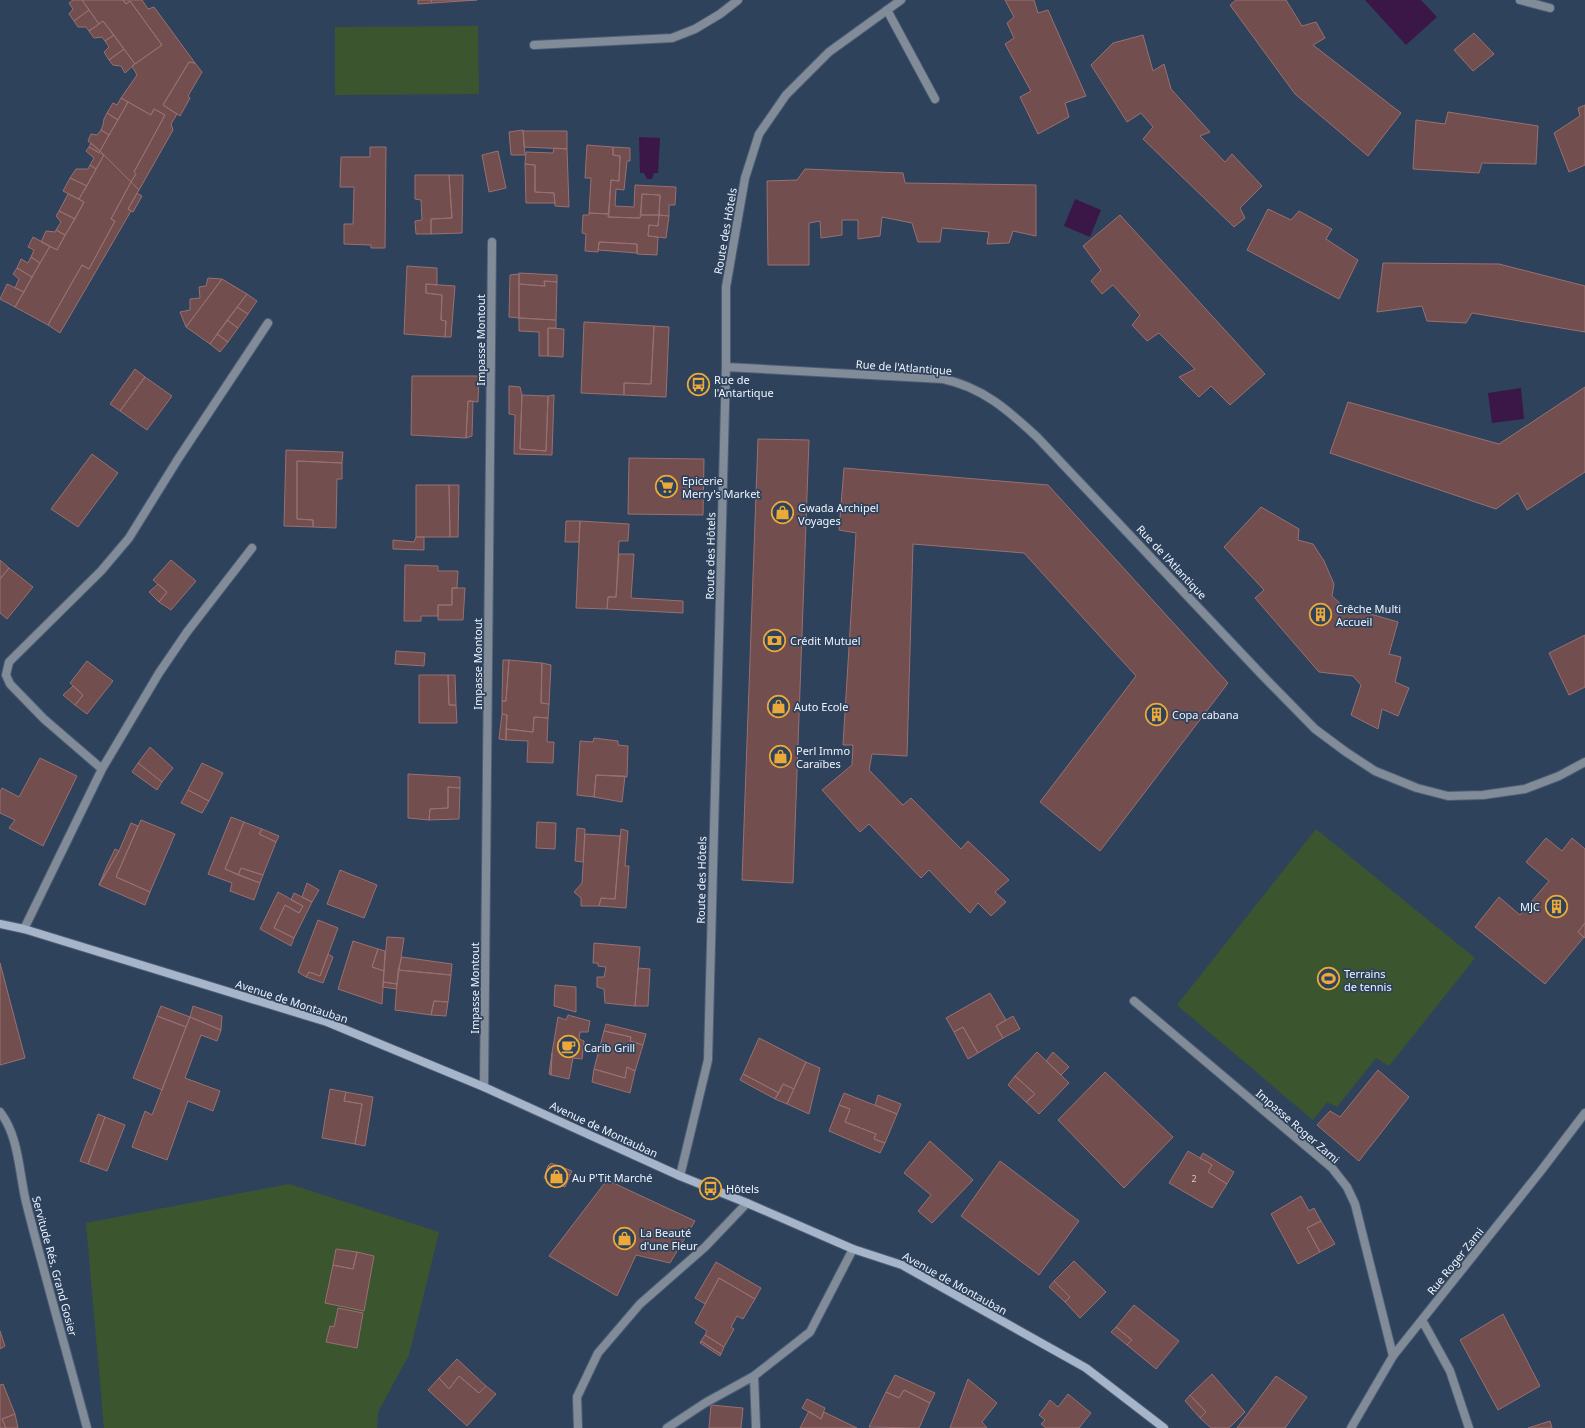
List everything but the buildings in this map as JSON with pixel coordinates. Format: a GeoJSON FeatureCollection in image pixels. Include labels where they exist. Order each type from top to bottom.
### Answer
{"type":"FeatureCollection","features":[{"type":"Feature","properties":{"kind":"main road","name":"Avenue de Montauban"},"geometry":{"type":"LineString","coordinates":[[0,924],[24,929],[327,1022],[484,1086],[680,1176],[853,1249],[902,1265],[1086,1368],[1164,1428]]}},
{"type":"Feature","properties":{"kind":"street"},"geometry":{"type":"LineString","coordinates":[[534,44],[672,38],[695,29],[720,14],[738,0]]}},
{"type":"Feature","properties":{"kind":"street","name":"Route des Hôtels"},"geometry":{"type":"LineString","coordinates":[[680,1176],[708,1060],[726,367],[726,286],[745,178],[759,134],[786,95],[829,52],[902,0]]}},
{"type":"Feature","properties":{"kind":"street"},"geometry":{"type":"LineString","coordinates":[[1520,0],[1550,8]]}},
{"type":"Feature","properties":{"kind":"street"},"geometry":{"type":"LineString","coordinates":[[887,10],[935,100]]}},
{"type":"Feature","properties":{"kind":"street","name":"Impasse Montout"},"geometry":{"type":"LineString","coordinates":[[484,1086],[492,242]]}},
{"type":"Feature","properties":{"kind":"street"},"geometry":{"type":"LineString","coordinates":[[102,769],[44,719],[10,684],[6,675],[9,662],[101,571],[129,538],[178,459],[268,323]]}},
{"type":"Feature","properties":{"kind":"street","name":"Rue de l'Atlantique"},"geometry":{"type":"LineString","coordinates":[[726,367],[943,379],[956,382],[978,391],[1009,410],[1037,437],[1263,676],[1316,729],[1346,752],[1375,771],[1417,788],[1448,796],[1483,795],[1525,789],[1559,776],[1585,762]]}},
{"type":"Feature","properties":{"kind":"street"},"geometry":{"type":"LineString","coordinates":[[24,929],[102,769],[160,673],[187,632],[252,548]]}},
{"type":"Feature","properties":{"kind":"street","name":"Impasse Roger Zami"},"geometry":{"type":"LineString","coordinates":[[1134,1001],[1332,1168],[1348,1187],[1355,1204],[1393,1356]]}},
{"type":"Feature","properties":{"kind":"street","name":"Servitude Rés. Grand Gosier"},"geometry":{"type":"LineString","coordinates":[[0,1112],[5,1118],[16,1148],[26,1200],[87,1428]]}},
{"type":"Feature","properties":{"kind":"street","name":"Rue Roger Zami"},"geometry":{"type":"LineString","coordinates":[[1351,1428],[1393,1356],[1540,1172],[1585,1113]]}},
{"type":"Feature","properties":{"kind":"street"},"geometry":{"type":"LineString","coordinates":[[578,1428],[577,1397],[598,1353],[640,1304],[705,1247],[747,1203]]}},
{"type":"Feature","properties":{"kind":"street"},"geometry":{"type":"LineString","coordinates":[[667,1428],[705,1403],[754,1376],[810,1332],[853,1249]]}},
{"type":"Feature","properties":{"kind":"street"},"geometry":{"type":"LineString","coordinates":[[1422,1320],[1450,1371],[1469,1428]]}},
{"type":"Feature","properties":{"kind":"street"},"geometry":{"type":"LineString","coordinates":[[754,1376],[756,1428]]}},
{"type":"Feature","properties":{"kind":"green space"},"geometry":{"type":"Polygon","coordinates":[[[478,26],[479,94],[335,95],[335,27],[478,26]]]}},
{"type":"Feature","properties":{"kind":"green space","name":"Terrains de tennis"},"geometry":{"type":"Polygon","coordinates":[[[1316,829],[1475,958],[1389,1066],[1376,1058],[1337,1107],[1327,1102],[1313,1120],[1177,1005],[1316,829]]]}},
{"type":"Feature","properties":{"kind":"green space"},"geometry":{"type":"Polygon","coordinates":[[[289,1184],[439,1232],[409,1355],[378,1412],[377,1428],[104,1428],[86,1223],[289,1184]]]}},
{"type":"Feature","properties":{"kind":"shaded area"},"geometry":{"type":"Polygon","coordinates":[[[1365,0],[1421,0],[1437,17],[1406,45],[1365,0]]]}},
{"type":"Feature","properties":{"kind":"shaded area"},"geometry":{"type":"Polygon","coordinates":[[[639,137],[660,138],[658,173],[654,173],[652,179],[647,179],[644,173],[640,173],[639,137]]]}},
{"type":"Feature","properties":{"kind":"shaded area"},"geometry":{"type":"Polygon","coordinates":[[[1075,199],[1101,210],[1090,237],[1064,226],[1075,199]]]}},
{"type":"Feature","properties":{"kind":"shaded area"},"geometry":{"type":"Polygon","coordinates":[[[1521,388],[1524,419],[1492,423],[1488,393],[1521,388]]]}},
{"type":"Feature","properties":{"kind":"place","name":"Rue de l'Antartique"},"geometry":{"type":"Point","coordinates":[699,385]}},
{"type":"Feature","properties":{"kind":"place","name":"Epicerie Merry's Market"},"geometry":{"type":"Point","coordinates":[666,486]}},
{"type":"Feature","properties":{"kind":"place","name":"Gwada Archipel Voyages"},"geometry":{"type":"Point","coordinates":[783,513]}},
{"type":"Feature","properties":{"kind":"place","name":"Crêche Multi Accueil"},"geometry":{"type":"Point","coordinates":[1320,614]}},
{"type":"Feature","properties":{"kind":"place","name":"Crédit Mutuel"},"geometry":{"type":"Point","coordinates":[774,640]}},
{"type":"Feature","properties":{"kind":"place","name":"Auto Ecole"},"geometry":{"type":"Point","coordinates":[779,706]}},
{"type":"Feature","properties":{"kind":"place","name":"Copa cabana"},"geometry":{"type":"Point","coordinates":[1156,714]}},
{"type":"Feature","properties":{"kind":"place","name":"Perl Immo Caraïbes"},"geometry":{"type":"Point","coordinates":[780,756]}},
{"type":"Feature","properties":{"kind":"place","name":"MJC"},"geometry":{"type":"Point","coordinates":[1556,906]}},
{"type":"Feature","properties":{"kind":"place","name":"Terrains de tennis"},"geometry":{"type":"Point","coordinates":[1328,979]}},
{"type":"Feature","properties":{"kind":"place","name":"Carib Grill"},"geometry":{"type":"Point","coordinates":[568,1047]}},
{"type":"Feature","properties":{"kind":"place","name":"Au P'Tit Marché"},"geometry":{"type":"Point","coordinates":[557,1177]}},
{"type":"Feature","properties":{"kind":"place","name":"Hôtels"},"geometry":{"type":"Point","coordinates":[710,1188]}},
{"type":"Feature","properties":{"kind":"place","name":"La Beauté d'une Fleur"},"geometry":{"type":"Point","coordinates":[624,1238]}}]}
